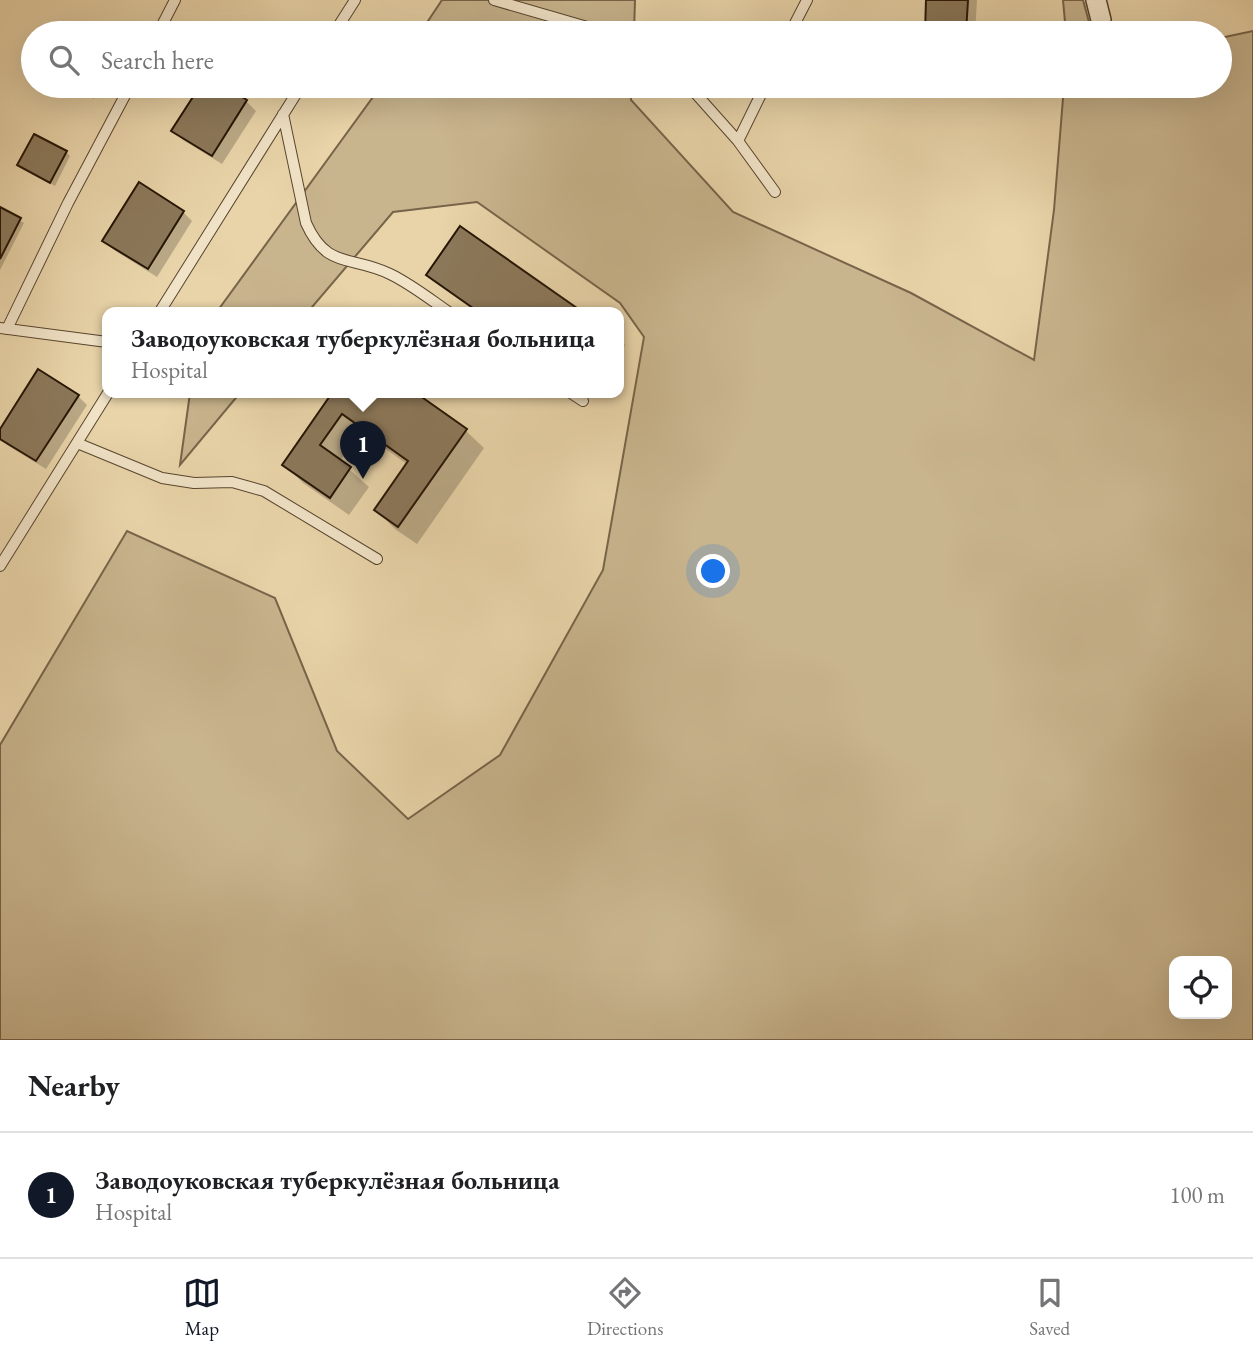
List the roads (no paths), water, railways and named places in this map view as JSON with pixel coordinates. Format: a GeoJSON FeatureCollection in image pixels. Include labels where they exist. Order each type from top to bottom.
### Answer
{"type":"FeatureCollection","features":[{"type":"Feature","properties":{"kind":"street"},"geometry":{"type":"LineString","coordinates":[[1096,0],[1101,20]]}},
{"type":"Feature","properties":{"kind":"lane"},"geometry":{"type":"LineString","coordinates":[[164,21],[175,0]]}},
{"type":"Feature","properties":{"kind":"lane"},"geometry":{"type":"LineString","coordinates":[[342,21],[355,0]]}},
{"type":"Feature","properties":{"kind":"lane"},"geometry":{"type":"LineString","coordinates":[[494,0],[567,21]]}},
{"type":"Feature","properties":{"kind":"lane"},"geometry":{"type":"LineString","coordinates":[[796,21],[807,0]]}},
{"type":"Feature","properties":{"kind":"lane"},"geometry":{"type":"LineString","coordinates":[[102,341],[4,329],[124,98]]}},
{"type":"Feature","properties":{"kind":"lane"},"geometry":{"type":"LineString","coordinates":[[163,307],[293,98]]}},
{"type":"Feature","properties":{"kind":"lane"},"geometry":{"type":"LineString","coordinates":[[700,98],[738,141],[775,192]]}},
{"type":"Feature","properties":{"kind":"lane"},"geometry":{"type":"LineString","coordinates":[[738,141],[759,98]]}},
{"type":"Feature","properties":{"kind":"lane"},"geometry":{"type":"LineString","coordinates":[[283,114],[306,223],[313,239],[322,250],[333,257],[385,271],[441,307]]}},
{"type":"Feature","properties":{"kind":"lane"},"geometry":{"type":"LineString","coordinates":[[0,566],[105,398]]}},
{"type":"Feature","properties":{"kind":"lane"},"geometry":{"type":"LineString","coordinates":[[578,398],[583,401]]}},
{"type":"Feature","properties":{"kind":"lane"},"geometry":{"type":"LineString","coordinates":[[77,443],[162,478],[194,483],[232,482],[264,491],[377,559]]}},
{"type":"Feature","properties":{"kind":"place","name":"Заводоуковская туберкулёзная больница"},"geometry":{"type":"Point","coordinates":[363,479]}}]}
